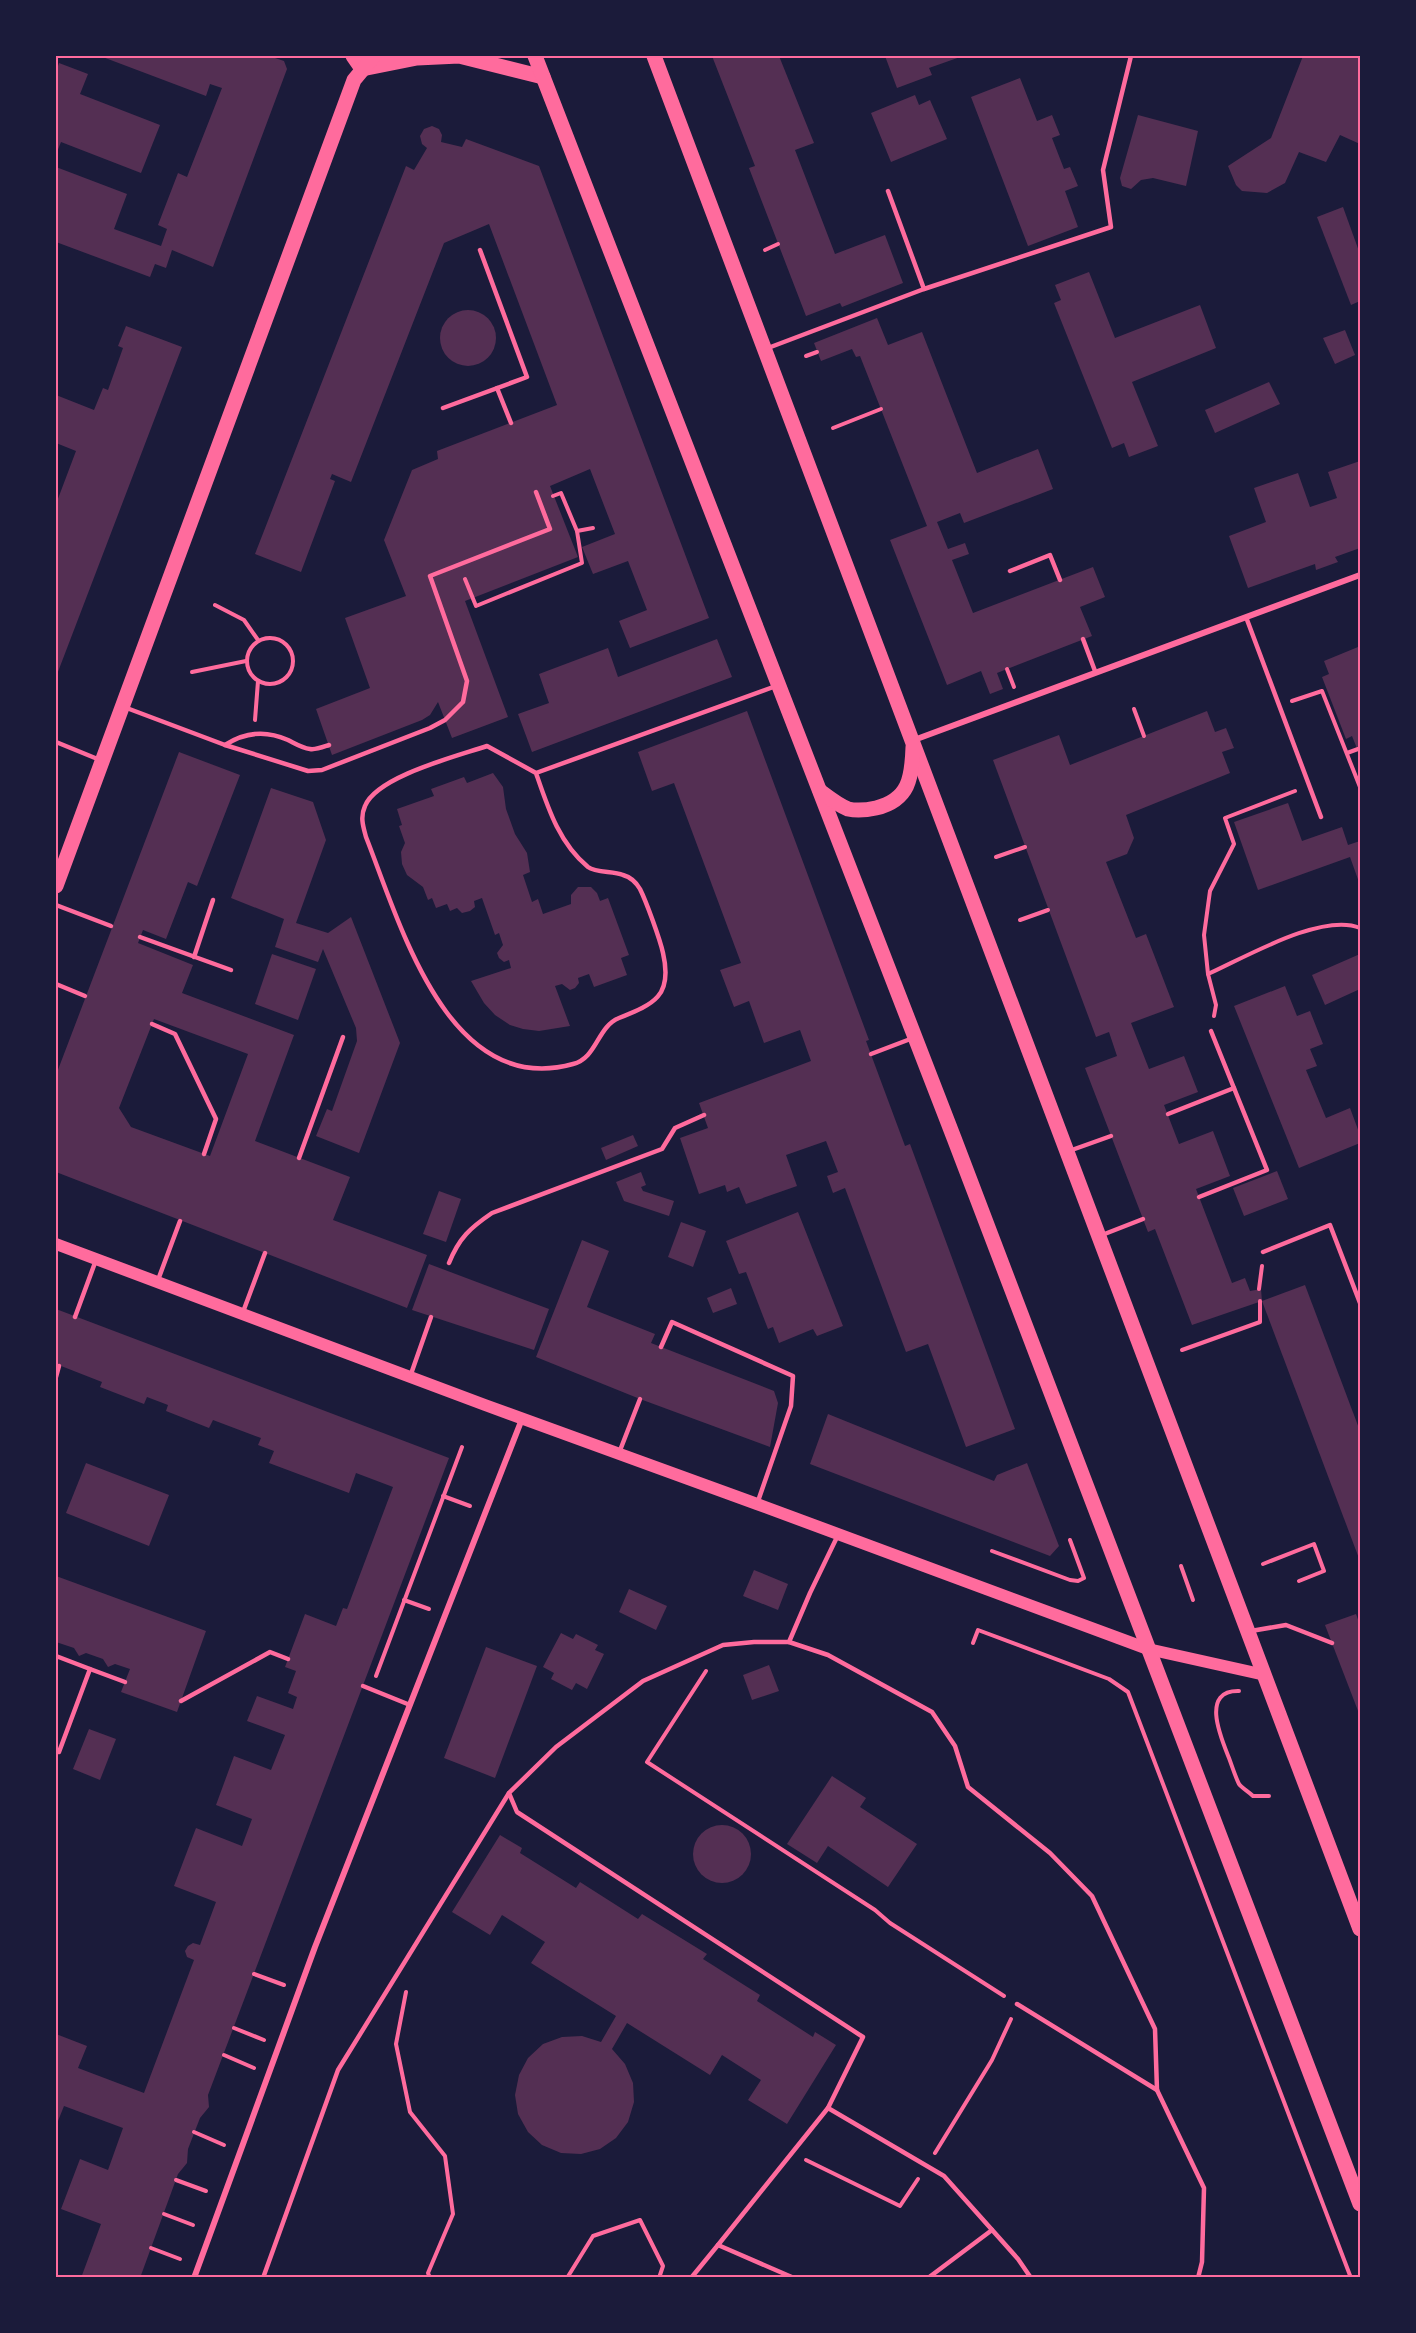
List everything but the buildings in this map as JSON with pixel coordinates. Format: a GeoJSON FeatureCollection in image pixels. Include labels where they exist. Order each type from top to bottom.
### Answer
{"type":"FeatureCollection","features":[{"type":"Feature","properties":{"kind":"main road"},"geometry":{"type":"LineString","coordinates":[[353,56],[362,69]]}},
{"type":"Feature","properties":{"kind":"main road"},"geometry":{"type":"LineString","coordinates":[[56,886],[354,80],[374,56]]}},
{"type":"Feature","properties":{"kind":"main road"},"geometry":{"type":"LineString","coordinates":[[362,69],[417,58],[459,56],[543,77]]}},
{"type":"Feature","properties":{"kind":"main road"},"geometry":{"type":"LineString","coordinates":[[535,56],[915,1038],[1360,2204]]}},
{"type":"Feature","properties":{"kind":"main road"},"geometry":{"type":"LineString","coordinates":[[654,56],[1069,1151],[1360,1929]]}},
{"type":"Feature","properties":{"kind":"main road"},"geometry":{"type":"LineString","coordinates":[[820,791],[848,808],[866,810],[890,804],[900,797],[909,782],[913,741]]}},
{"type":"Feature","properties":{"kind":"main road"},"geometry":{"type":"LineString","coordinates":[[56,1244],[242,1315],[1148,1649],[1265,1675]]}},
{"type":"Feature","properties":{"kind":"street"},"geometry":{"type":"LineString","coordinates":[[913,741],[1095,671],[1360,575]]}},
{"type":"Feature","properties":{"kind":"street"},"geometry":{"type":"LineString","coordinates":[[194,2277],[315,1947],[522,1418]]}},
{"type":"Feature","properties":{"kind":"lane"},"geometry":{"type":"LineString","coordinates":[[765,349],[924,289],[1111,227],[1103,170],[1131,56]]}},
{"type":"Feature","properties":{"kind":"lane"},"geometry":{"type":"LineString","coordinates":[[888,191],[924,289]]}},
{"type":"Feature","properties":{"kind":"lane"},"geometry":{"type":"LineString","coordinates":[[443,408],[527,377],[480,250]]}},
{"type":"Feature","properties":{"kind":"lane"},"geometry":{"type":"LineString","coordinates":[[497,388],[511,423]]}},
{"type":"Feature","properties":{"kind":"lane"},"geometry":{"type":"LineString","coordinates":[[122,706],[225,746],[308,771],[322,770],[445,720],[463,702],[467,681],[430,576],[550,529],[536,492]]}},
{"type":"Feature","properties":{"kind":"lane"},"geometry":{"type":"LineString","coordinates":[[1010,571],[1050,555],[1060,580]]}},
{"type":"Feature","properties":{"kind":"lane"},"geometry":{"type":"LineString","coordinates":[[1246,617],[1321,817]]}},
{"type":"Feature","properties":{"kind":"lane"},"geometry":{"type":"LineString","coordinates":[[1083,639],[1095,671]]}},
{"type":"Feature","properties":{"kind":"lane"},"geometry":{"type":"LineString","coordinates":[[536,773],[551,817],[568,847],[591,869],[631,877],[640,889],[663,953],[664,964],[662,992],[650,1005],[611,1021],[600,1033],[591,1053],[577,1063],[555,1068],[530,1069],[506,1062],[484,1050],[462,1032],[423,976],[366,837],[362,819],[365,804],[374,792],[389,781],[487,746],[536,773],[779,686]]}},
{"type":"Feature","properties":{"kind":"lane"},"geometry":{"type":"LineString","coordinates":[[225,746],[238,737],[254,733],[273,735],[313,750],[329,745]]}},
{"type":"Feature","properties":{"kind":"lane"},"geometry":{"type":"LineString","coordinates":[[56,742],[102,761]]}},
{"type":"Feature","properties":{"kind":"lane"},"geometry":{"type":"LineString","coordinates":[[194,957],[213,900]]}},
{"type":"Feature","properties":{"kind":"lane"},"geometry":{"type":"LineString","coordinates":[[56,904],[111,926]]}},
{"type":"Feature","properties":{"kind":"lane"},"geometry":{"type":"LineString","coordinates":[[140,937],[231,970]]}},
{"type":"Feature","properties":{"kind":"lane"},"geometry":{"type":"LineString","coordinates":[[56,984],[85,996]]}},
{"type":"Feature","properties":{"kind":"lane"},"geometry":{"type":"LineString","coordinates":[[152,1024],[175,1034],[216,1119],[204,1154]]}},
{"type":"Feature","properties":{"kind":"lane"},"geometry":{"type":"LineString","coordinates":[[1199,1197],[1267,1170],[1211,1031]]}},
{"type":"Feature","properties":{"kind":"lane"},"geometry":{"type":"LineString","coordinates":[[299,1158],[343,1037]]}},
{"type":"Feature","properties":{"kind":"lane"},"geometry":{"type":"LineString","coordinates":[[871,1054],[915,1038]]}},
{"type":"Feature","properties":{"kind":"lane"},"geometry":{"type":"LineString","coordinates":[[1168,1114],[1233,1088]]}},
{"type":"Feature","properties":{"kind":"lane"},"geometry":{"type":"LineString","coordinates":[[449,1263],[456,1245],[472,1226],[492,1213],[662,1149],[675,1128],[704,1115]]}},
{"type":"Feature","properties":{"kind":"lane"},"geometry":{"type":"LineString","coordinates":[[1069,1151],[1111,1136]]}},
{"type":"Feature","properties":{"kind":"lane"},"geometry":{"type":"LineString","coordinates":[[1099,1236],[1143,1218]]}},
{"type":"Feature","properties":{"kind":"lane"},"geometry":{"type":"LineString","coordinates":[[157,1283],[180,1221]]}},
{"type":"Feature","properties":{"kind":"lane"},"geometry":{"type":"LineString","coordinates":[[1263,1252],[1330,1225],[1360,1304]]}},
{"type":"Feature","properties":{"kind":"lane"},"geometry":{"type":"LineString","coordinates":[[242,1315],[265,1253]]}},
{"type":"Feature","properties":{"kind":"lane"},"geometry":{"type":"LineString","coordinates":[[75,1317],[96,1260]]}},
{"type":"Feature","properties":{"kind":"lane"},"geometry":{"type":"LineString","coordinates":[[410,1377],[431,1317]]}},
{"type":"Feature","properties":{"kind":"lane"},"geometry":{"type":"LineString","coordinates":[[661,1347],[672,1322],[793,1376],[791,1406],[757,1504]]}},
{"type":"Feature","properties":{"kind":"lane"},"geometry":{"type":"LineString","coordinates":[[56,1377],[59,1366]]}},
{"type":"Feature","properties":{"kind":"lane"},"geometry":{"type":"LineString","coordinates":[[619,1453],[639,1399]]}},
{"type":"Feature","properties":{"kind":"lane"},"geometry":{"type":"LineString","coordinates":[[789,1642],[838,1535]]}},
{"type":"Feature","properties":{"kind":"lane"},"geometry":{"type":"LineString","coordinates":[[1248,1631],[1286,1625],[1332,1642]]}},
{"type":"Feature","properties":{"kind":"lane"},"geometry":{"type":"LineString","coordinates":[[262,2277],[338,2070],[509,1793],[556,1747],[643,1680],[723,1645],[789,1642],[828,1655],[932,1712],[955,1746],[968,1787],[1050,1853],[1092,1896],[1155,2029],[1157,2090],[1204,2188],[1202,2262],[1198,2277]]}},
{"type":"Feature","properties":{"kind":"lane"},"geometry":{"type":"LineString","coordinates":[[181,1701],[270,1652],[288,1659]]}},
{"type":"Feature","properties":{"kind":"lane"},"geometry":{"type":"LineString","coordinates":[[56,1656],[125,1682]]}},
{"type":"Feature","properties":{"kind":"lane"},"geometry":{"type":"LineString","coordinates":[[56,1751],[58,1752],[90,1669]]}},
{"type":"Feature","properties":{"kind":"lane"},"geometry":{"type":"LineString","coordinates":[[363,1686],[411,1705]]}},
{"type":"Feature","properties":{"kind":"lane"},"geometry":{"type":"LineString","coordinates":[[509,1793],[517,1812],[862,2037],[828,2108],[691,2277]]}},
{"type":"Feature","properties":{"kind":"lane"},"geometry":{"type":"LineString","coordinates":[[1017,2004],[1157,2090]]}},
{"type":"Feature","properties":{"kind":"lane"},"geometry":{"type":"LineString","coordinates":[[828,2108],[944,2176],[1018,2259],[1031,2277]]}},
{"type":"Feature","properties":{"kind":"lane"},"geometry":{"type":"LineString","coordinates":[[928,2277],[992,2230]]}},
{"type":"Feature","properties":{"kind":"lane"},"geometry":{"type":"LineString","coordinates":[[718,2245],[794,2277]]}},
{"type":"Feature","properties":{"kind":"lane"},"geometry":{"type":"LineString","coordinates":[[266,2270],[267,2277]]}},
{"type":"Feature","properties":{"kind":"path"},"geometry":{"type":"LineString","coordinates":[[765,250],[778,244]]}},
{"type":"Feature","properties":{"kind":"path"},"geometry":{"type":"LineString","coordinates":[[806,356],[817,352]]}},
{"type":"Feature","properties":{"kind":"path"},"geometry":{"type":"LineString","coordinates":[[833,428],[881,410]]}},
{"type":"Feature","properties":{"kind":"path"},"geometry":{"type":"LineString","coordinates":[[463,576],[476,606],[582,563],[577,531],[561,493]]}},
{"type":"Feature","properties":{"kind":"path"},"geometry":{"type":"LineString","coordinates":[[577,531],[592,528]]}},
{"type":"Feature","properties":{"kind":"path"},"geometry":{"type":"LineString","coordinates":[[215,605],[244,620],[258,640]]}},
{"type":"Feature","properties":{"kind":"path"},"geometry":{"type":"LineString","coordinates":[[270,637],[282,640],[291,648],[294,661],[291,673],[283,681],[270,685],[258,681],[249,673],[246,661],[250,649],[258,640],[270,637]]}},
{"type":"Feature","properties":{"kind":"path"},"geometry":{"type":"LineString","coordinates":[[192,672],[246,661]]}},
{"type":"Feature","properties":{"kind":"path"},"geometry":{"type":"LineString","coordinates":[[254,733],[258,681]]}},
{"type":"Feature","properties":{"kind":"path"},"geometry":{"type":"LineString","coordinates":[[1289,694],[1292,701],[1322,691],[1360,787]]}},
{"type":"Feature","properties":{"kind":"path"},"geometry":{"type":"LineString","coordinates":[[1134,709],[1144,736]]}},
{"type":"Feature","properties":{"kind":"path"},"geometry":{"type":"LineString","coordinates":[[1347,753],[1358,749]]}},
{"type":"Feature","properties":{"kind":"path"},"geometry":{"type":"LineString","coordinates":[[1211,1031],[1216,1005],[1208,974],[1204,935],[1210,891],[1234,844],[1225,818],[1310,786]]}},
{"type":"Feature","properties":{"kind":"path"},"geometry":{"type":"LineString","coordinates":[[996,857],[1025,847]]}},
{"type":"Feature","properties":{"kind":"path"},"geometry":{"type":"LineString","coordinates":[[1020,920],[1048,910]]}},
{"type":"Feature","properties":{"kind":"path"},"geometry":{"type":"LineString","coordinates":[[1208,974],[1298,933],[1339,924],[1360,928]]}},
{"type":"Feature","properties":{"kind":"path"},"geometry":{"type":"LineString","coordinates":[[1259,1289],[1263,1252]]}},
{"type":"Feature","properties":{"kind":"path"},"geometry":{"type":"LineString","coordinates":[[1182,1350],[1260,1322],[1260,1301]]}},
{"type":"Feature","properties":{"kind":"path"},"geometry":{"type":"LineString","coordinates":[[371,1689],[462,1447]]}},
{"type":"Feature","properties":{"kind":"path"},"geometry":{"type":"LineString","coordinates":[[443,1496],[470,1506]]}},
{"type":"Feature","properties":{"kind":"path"},"geometry":{"type":"LineString","coordinates":[[992,1551],[1078,1581],[1084,1578],[1071,1540]]}},
{"type":"Feature","properties":{"kind":"path"},"geometry":{"type":"LineString","coordinates":[[1263,1564],[1314,1544],[1324,1571],[1299,1581]]}},
{"type":"Feature","properties":{"kind":"path"},"geometry":{"type":"LineString","coordinates":[[1181,1566],[1193,1600]]}},
{"type":"Feature","properties":{"kind":"path"},"geometry":{"type":"LineString","coordinates":[[404,1600],[429,1609]]}},
{"type":"Feature","properties":{"kind":"path"},"geometry":{"type":"LineString","coordinates":[[973,1643],[978,1630],[1109,1679],[1128,1692],[1351,2277]]}},
{"type":"Feature","properties":{"kind":"path"},"geometry":{"type":"LineString","coordinates":[[723,1645],[647,1762],[1017,2004],[992,2060],[948,2133]]}},
{"type":"Feature","properties":{"kind":"path"},"geometry":{"type":"LineString","coordinates":[[1247,1693],[1238,1690],[1228,1691],[1221,1697],[1215,1714],[1217,1726],[1240,1784],[1253,1796],[1269,1796]]}},
{"type":"Feature","properties":{"kind":"path"},"geometry":{"type":"LineString","coordinates":[[254,1974],[285,1985]]}},
{"type":"Feature","properties":{"kind":"path"},"geometry":{"type":"LineString","coordinates":[[407,1988],[396,2044],[410,2112],[445,2156],[453,2214],[428,2273],[430,2277]]}},
{"type":"Feature","properties":{"kind":"path"},"geometry":{"type":"LineString","coordinates":[[234,2028],[264,2040]]}},
{"type":"Feature","properties":{"kind":"path"},"geometry":{"type":"LineString","coordinates":[[224,2055],[254,2068]]}},
{"type":"Feature","properties":{"kind":"path"},"geometry":{"type":"LineString","coordinates":[[194,2132],[225,2145]]}},
{"type":"Feature","properties":{"kind":"path"},"geometry":{"type":"LineString","coordinates":[[792,2153],[900,2206]]}},
{"type":"Feature","properties":{"kind":"path"},"geometry":{"type":"LineString","coordinates":[[176,2180],[206,2191]]}},
{"type":"Feature","properties":{"kind":"path"},"geometry":{"type":"LineString","coordinates":[[164,2214],[193,2225]]}},
{"type":"Feature","properties":{"kind":"path"},"geometry":{"type":"LineString","coordinates":[[567,2277],[593,2236],[640,2220],[663,2266],[659,2277]]}},
{"type":"Feature","properties":{"kind":"path"},"geometry":{"type":"LineString","coordinates":[[151,2248],[180,2259]]}}]}
